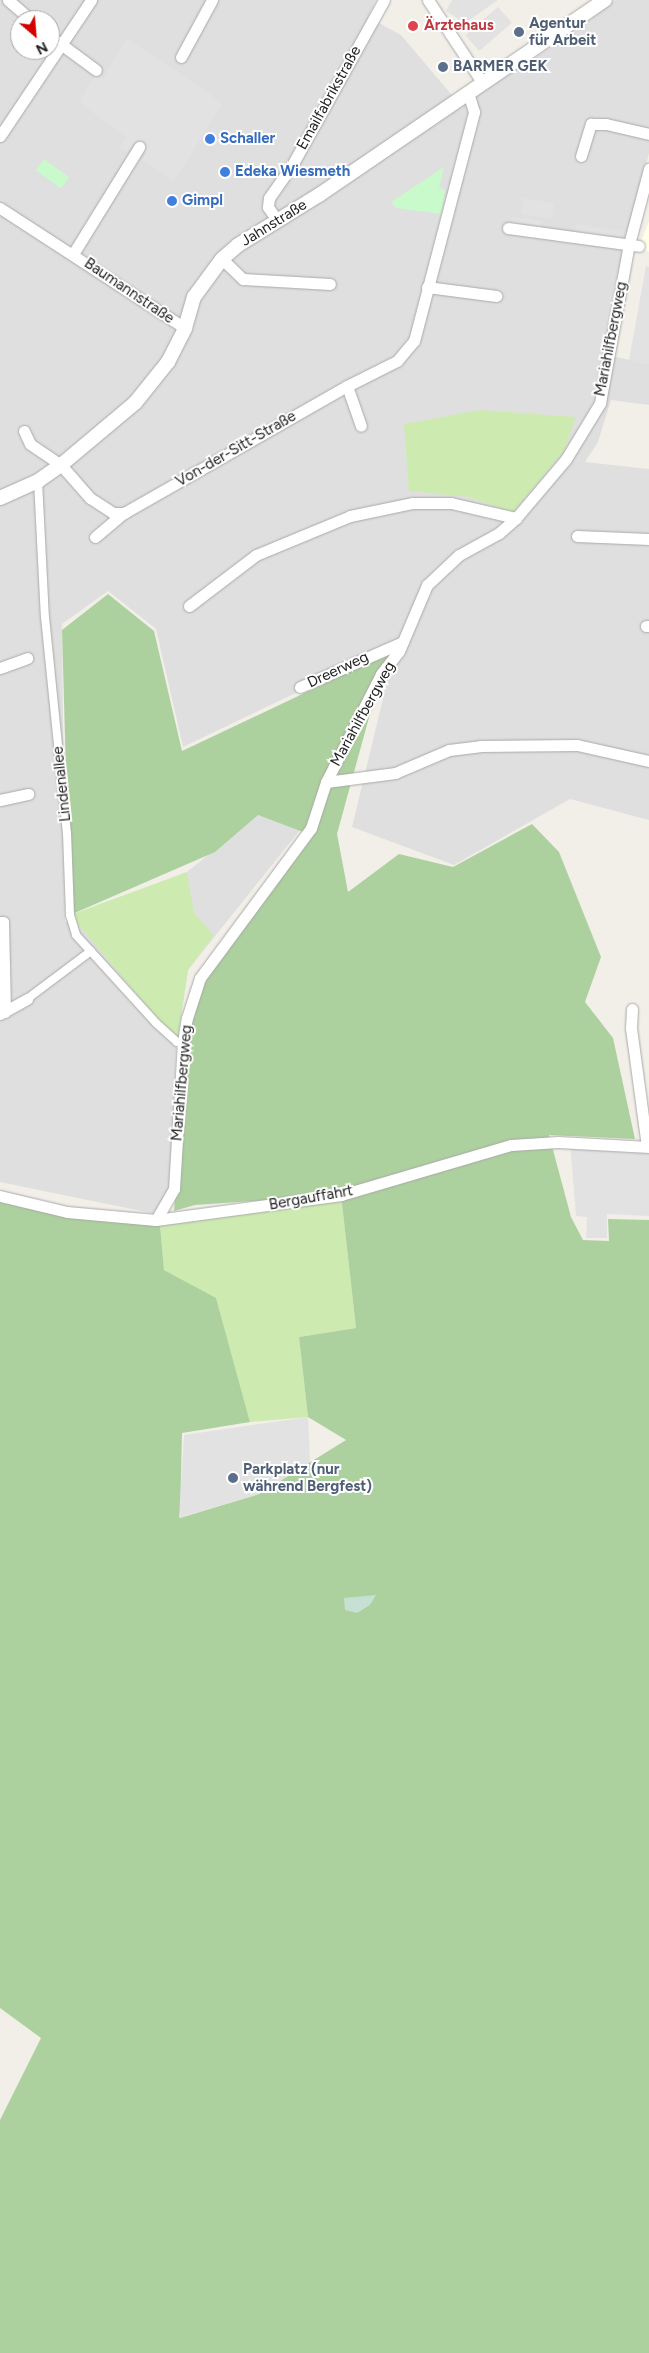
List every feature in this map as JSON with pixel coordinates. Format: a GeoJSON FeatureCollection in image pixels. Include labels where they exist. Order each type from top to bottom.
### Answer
{"type":"FeatureCollection","features":[{"type":"Feature","properties":{"kind":"street"},"geometry":{"type":"LineString","coordinates":[[8,0],[20,10]]}},
{"type":"Feature","properties":{"kind":"street"},"geometry":{"type":"LineString","coordinates":[[0,136],[91,0]]}},
{"type":"Feature","properties":{"kind":"street"},"geometry":{"type":"LineString","coordinates":[[181,57],[212,0]]}},
{"type":"Feature","properties":{"kind":"street","name":"Emailfabrikstraße"},"geometry":{"type":"LineString","coordinates":[[277,220],[268,207],[269,198],[291,167],[384,0]]}},
{"type":"Feature","properties":{"kind":"street"},"geometry":{"type":"LineString","coordinates":[[428,0],[482,82]]}},
{"type":"Feature","properties":{"kind":"street","name":"Jahnstraße"},"geometry":{"type":"LineString","coordinates":[[0,498],[38,481],[61,465],[135,403],[168,362],[185,328],[194,297],[222,259],[605,0]]}},
{"type":"Feature","properties":{"kind":"street"},"geometry":{"type":"LineString","coordinates":[[61,46],[96,70]]}},
{"type":"Feature","properties":{"kind":"street","name":"Von-der-Sitt-Straße"},"geometry":{"type":"LineString","coordinates":[[95,537],[124,513],[347,386],[396,361],[414,341],[474,112],[468,92]]}},
{"type":"Feature","properties":{"kind":"street"},"geometry":{"type":"LineString","coordinates":[[581,156],[590,124],[606,124],[649,134]]}},
{"type":"Feature","properties":{"kind":"street","name":"Baumannstraße"},"geometry":{"type":"LineString","coordinates":[[73,254],[139,147]]}},
{"type":"Feature","properties":{"kind":"street","name":"Mariahilfbergweg"},"geometry":{"type":"LineString","coordinates":[[156,1220],[174,1189],[183,1042],[187,1018],[200,978],[311,828],[326,782],[382,674],[403,642],[416,607],[434,575],[459,555],[499,533],[516,518],[566,459],[600,403],[649,169]]}},
{"type":"Feature","properties":{"kind":"street","name":"Baumannstraße"},"geometry":{"type":"LineString","coordinates":[[0,208],[185,328]]}},
{"type":"Feature","properties":{"kind":"street"},"geometry":{"type":"LineString","coordinates":[[508,228],[634,245]]}},
{"type":"Feature","properties":{"kind":"street"},"geometry":{"type":"LineString","coordinates":[[222,259],[242,279],[330,284]]}},
{"type":"Feature","properties":{"kind":"street"},"geometry":{"type":"LineString","coordinates":[[428,287],[496,296]]}},
{"type":"Feature","properties":{"kind":"street"},"geometry":{"type":"LineString","coordinates":[[347,386],[361,426]]}},
{"type":"Feature","properties":{"kind":"street"},"geometry":{"type":"LineString","coordinates":[[24,431],[30,444],[61,465],[90,498],[113,513],[124,513]]}},
{"type":"Feature","properties":{"kind":"street","name":"Lindenallee"},"geometry":{"type":"LineString","coordinates":[[38,481],[45,617],[67,833],[70,915],[76,935],[156,1023],[178,1042],[183,1042]]}},
{"type":"Feature","properties":{"kind":"street"},"geometry":{"type":"LineString","coordinates":[[189,606],[256,555],[350,516],[412,503],[451,503],[516,518]]}},
{"type":"Feature","properties":{"kind":"street"},"geometry":{"type":"LineString","coordinates":[[577,536],[649,539]]}},
{"type":"Feature","properties":{"kind":"street","name":"Dreerweg"},"geometry":{"type":"LineString","coordinates":[[300,687],[403,642]]}},
{"type":"Feature","properties":{"kind":"street"},"geometry":{"type":"LineString","coordinates":[[0,668],[27,658]]}},
{"type":"Feature","properties":{"kind":"street"},"geometry":{"type":"LineString","coordinates":[[326,782],[395,773],[449,750],[480,746],[577,745],[649,761]]}},
{"type":"Feature","properties":{"kind":"street"},"geometry":{"type":"LineString","coordinates":[[0,800],[28,794]]}},
{"type":"Feature","properties":{"kind":"street"},"geometry":{"type":"LineString","coordinates":[[0,922],[3,922],[2,1013],[28,999],[91,951]]}},
{"type":"Feature","properties":{"kind":"street"},"geometry":{"type":"LineString","coordinates":[[632,1009],[631,1028],[648,1146]]}},
{"type":"Feature","properties":{"kind":"street","name":"Bergauffahrt"},"geometry":{"type":"LineString","coordinates":[[0,1196],[67,1212],[156,1220],[341,1195],[511,1145],[558,1142],[648,1146]]}},
{"type":"Feature","properties":{"kind":"shaded area"},"geometry":{"type":"Polygon","coordinates":[[[0,0],[376,0],[368,17],[401,35],[461,106],[576,31],[615,0],[649,0],[649,153],[614,288],[606,355],[649,364],[649,405],[611,400],[598,442],[585,462],[649,469],[649,820],[570,799],[454,865],[352,827],[396,645],[183,747],[156,629],[108,591],[62,624],[65,922],[187,872],[258,815],[300,830],[188,970],[176,1050],[169,1188],[156,1214],[0,1182],[0,0]]]}},
{"type":"Feature","properties":{"kind":"shaded area"},"geometry":{"type":"Polygon","coordinates":[[[452,0],[498,0],[465,23],[446,11],[452,0]]]}},
{"type":"Feature","properties":{"kind":"shaded area"},"geometry":{"type":"Polygon","coordinates":[[[498,7],[512,23],[479,51],[466,35],[498,7]]]}},
{"type":"Feature","properties":{"kind":"shaded area"},"geometry":{"type":"Polygon","coordinates":[[[127,38],[207,91],[222,105],[174,181],[142,160],[147,152],[134,143],[127,152],[119,147],[126,138],[131,141],[79,102],[95,76],[103,78],[127,38]]]}},
{"type":"Feature","properties":{"kind":"shaded area"},"geometry":{"type":"Polygon","coordinates":[[[523,198],[555,203],[552,219],[520,214],[523,198]]]}},
{"type":"Feature","properties":{"kind":"shaded area"},"geometry":{"type":"Polygon","coordinates":[[[513,217],[542,221],[541,228],[512,224],[513,217]]]}},
{"type":"Feature","properties":{"kind":"shaded area"},"geometry":{"type":"Polygon","coordinates":[[[649,221],[649,252],[639,247],[649,221]]]}},
{"type":"Feature","properties":{"kind":"shaded area"},"geometry":{"type":"Polygon","coordinates":[[[576,224],[627,232],[626,240],[575,232],[576,224]]]}},
{"type":"Feature","properties":{"kind":"shaded area"},"geometry":{"type":"Polygon","coordinates":[[[646,266],[649,267],[649,364],[629,360],[646,266]]]}},
{"type":"Feature","properties":{"kind":"shaded area"},"geometry":{"type":"Polygon","coordinates":[[[570,1142],[649,1147],[649,1216],[607,1214],[607,1238],[586,1238],[587,1217],[576,1216],[570,1142]]]}},
{"type":"Feature","properties":{"kind":"shaded area","name":"Parkplatz (nur während Bergfest)"},"geometry":{"type":"Polygon","coordinates":[[[308,1417],[310,1462],[259,1494],[179,1518],[184,1435],[308,1417]]]}},
{"type":"Feature","properties":{"kind":"shaded area"},"geometry":{"type":"Polygon","coordinates":[[[376,1595],[370,1605],[357,1613],[345,1610],[344,1598],[376,1595]]]}},
{"type":"Feature","properties":{"kind":"green space"},"geometry":{"type":"Polygon","coordinates":[[[44,159],[69,177],[61,189],[36,170],[44,159]]]}},
{"type":"Feature","properties":{"kind":"green space"},"geometry":{"type":"Polygon","coordinates":[[[444,167],[439,188],[445,190],[441,214],[396,208],[391,202],[444,167]]]}},
{"type":"Feature","properties":{"kind":"green space"},"geometry":{"type":"Polygon","coordinates":[[[480,410],[576,417],[564,451],[513,512],[468,497],[409,491],[404,424],[480,410]]]}},
{"type":"Feature","properties":{"kind":"green space"},"geometry":{"type":"Polygon","coordinates":[[[108,594],[154,631],[182,751],[391,652],[381,674],[337,834],[348,892],[399,854],[453,867],[532,824],[559,852],[601,957],[585,1002],[613,1038],[635,1139],[549,1135],[571,1217],[583,1240],[609,1241],[608,1219],[649,1220],[649,2353],[0,2353],[0,2120],[41,2038],[0,2008],[0,1200],[160,1225],[164,1270],[216,1298],[250,1422],[182,1433],[180,1518],[259,1494],[346,1440],[308,1417],[299,1337],[356,1328],[341,1195],[195,1205],[174,1211],[195,979],[303,832],[258,815],[215,852],[70,915],[62,630],[108,594]]]}},
{"type":"Feature","properties":{"kind":"green space"},"geometry":{"type":"Polygon","coordinates":[[[187,872],[194,913],[214,935],[188,970],[177,1042],[70,915],[187,872]]]}},
{"type":"Feature","properties":{"kind":"green space"},"geometry":{"type":"Polygon","coordinates":[[[341,1195],[356,1328],[299,1337],[308,1417],[250,1422],[216,1299],[164,1270],[160,1225],[341,1195]]]}},
{"type":"Feature","properties":{"kind":"place","name":"Ärztehaus"},"geometry":{"type":"Point","coordinates":[413,26]}},
{"type":"Feature","properties":{"kind":"place","name":"Agentur für Arbeit"},"geometry":{"type":"Point","coordinates":[519,32]}},
{"type":"Feature","properties":{"kind":"place","name":"BARMER GEK"},"geometry":{"type":"Point","coordinates":[443,67]}},
{"type":"Feature","properties":{"kind":"place","name":"Schaller"},"geometry":{"type":"Point","coordinates":[210,139]}},
{"type":"Feature","properties":{"kind":"place","name":"Edeka Wiesmeth"},"geometry":{"type":"Point","coordinates":[225,172]}},
{"type":"Feature","properties":{"kind":"place","name":"Gimpl"},"geometry":{"type":"Point","coordinates":[172,201]}},
{"type":"Feature","properties":{"kind":"place","name":"Parkplatz (nur während Bergfest)"},"geometry":{"type":"Point","coordinates":[233,1478]}}]}
